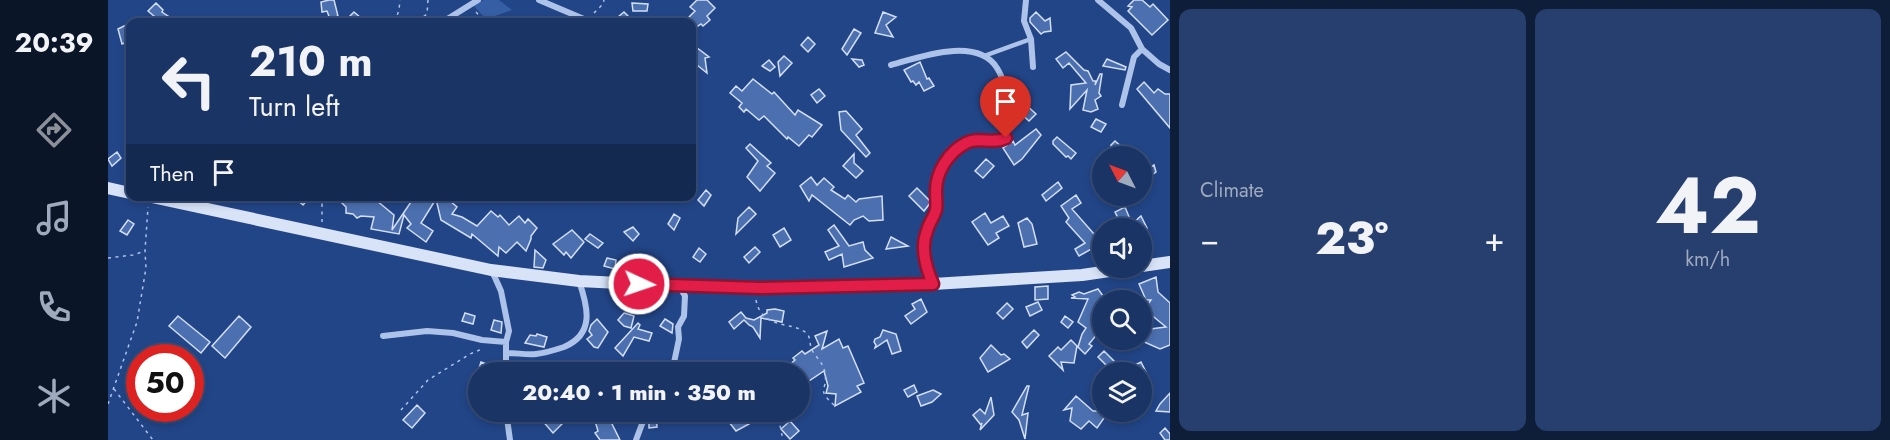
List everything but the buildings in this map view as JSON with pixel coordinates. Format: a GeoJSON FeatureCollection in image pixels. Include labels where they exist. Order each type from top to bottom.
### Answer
{"type":"FeatureCollection","features":[{"type":"Feature","properties":{"kind":"main road"},"geometry":{"type":"LineString","coordinates":[[108,188],[126,192]]}},
{"type":"Feature","properties":{"kind":"main road"},"geometry":{"type":"LineString","coordinates":[[167,201],[492,270],[579,281],[761,288],[933,284],[1092,274]]}},
{"type":"Feature","properties":{"kind":"main road"},"geometry":{"type":"LineString","coordinates":[[1152,265],[1170,262]]}},
{"type":"Feature","properties":{"kind":"street"},"geometry":{"type":"LineString","coordinates":[[449,18],[478,0]]}},
{"type":"Feature","properties":{"kind":"street"},"geometry":{"type":"LineString","coordinates":[[539,0],[580,18]]}},
{"type":"Feature","properties":{"kind":"street"},"geometry":{"type":"LineString","coordinates":[[1026,0],[1024,21],[1031,39],[1034,67]]}},
{"type":"Feature","properties":{"kind":"street"},"geometry":{"type":"LineString","coordinates":[[1098,0],[1131,28],[1142,49],[1159,64],[1170,69]]}},
{"type":"Feature","properties":{"kind":"street"},"geometry":{"type":"LineString","coordinates":[[1122,105],[1134,57],[1142,49]]}},
{"type":"Feature","properties":{"kind":"street"},"geometry":{"type":"LineString","coordinates":[[891,65],[932,55],[958,51],[974,52],[992,62],[1003,82],[1003,93],[998,106],[1007,128],[1006,138],[999,141],[978,139],[968,141],[954,151],[942,166],[937,180],[937,207],[925,234],[925,261],[933,284]]}},
{"type":"Feature","properties":{"kind":"street"},"geometry":{"type":"LineString","coordinates":[[492,270],[501,291],[509,331],[506,342],[507,362]]}},
{"type":"Feature","properties":{"kind":"street"},"geometry":{"type":"LineString","coordinates":[[508,353],[534,355],[550,352],[573,343],[581,335],[586,324],[585,299],[579,281]]}},
{"type":"Feature","properties":{"kind":"street"},"geometry":{"type":"LineString","coordinates":[[674,362],[679,339],[678,327],[684,316],[685,296],[680,286]]}},
{"type":"Feature","properties":{"kind":"street"},"geometry":{"type":"LineString","coordinates":[[383,336],[427,331],[506,342]]}},
{"type":"Feature","properties":{"kind":"street"},"geometry":{"type":"LineString","coordinates":[[508,422],[510,440]]}},
{"type":"Feature","properties":{"kind":"street"},"geometry":{"type":"LineString","coordinates":[[636,440],[643,422]]}},
{"type":"Feature","properties":{"kind":"lane"},"geometry":{"type":"LineString","coordinates":[[984,56],[1031,39]]}},
{"type":"Feature","properties":{"kind":"path"},"geometry":{"type":"LineString","coordinates":[[396,18],[400,0]]}},
{"type":"Feature","properties":{"kind":"path"},"geometry":{"type":"LineString","coordinates":[[421,18],[427,14],[428,0]]}},
{"type":"Feature","properties":{"kind":"path"},"geometry":{"type":"LineString","coordinates":[[592,18],[604,0]]}},
{"type":"Feature","properties":{"kind":"path"},"geometry":{"type":"LineString","coordinates":[[470,5],[481,18]]}},
{"type":"Feature","properties":{"kind":"path"},"geometry":{"type":"LineString","coordinates":[[108,404],[137,322],[146,268],[148,201]]}},
{"type":"Feature","properties":{"kind":"path"},"geometry":{"type":"LineString","coordinates":[[322,201],[321,218],[324,235]]}},
{"type":"Feature","properties":{"kind":"path"},"geometry":{"type":"LineString","coordinates":[[322,205],[323,201]]}},
{"type":"Feature","properties":{"kind":"path"},"geometry":{"type":"LineString","coordinates":[[108,258],[145,251]]}},
{"type":"Feature","properties":{"kind":"path"},"geometry":{"type":"LineString","coordinates":[[761,288],[756,299],[758,308],[770,320],[802,330],[808,335],[812,349],[825,374],[824,396],[835,406]]}},
{"type":"Feature","properties":{"kind":"path"},"geometry":{"type":"LineString","coordinates":[[401,410],[428,380],[483,348]]}},
{"type":"Feature","properties":{"kind":"path"},"geometry":{"type":"LineString","coordinates":[[114,389],[153,440]]}},
{"type":"Feature","properties":{"kind":"path"},"geometry":{"type":"LineString","coordinates":[[779,422],[783,440]]}},
{"type":"Feature","properties":{"kind":"shaded area"},"geometry":{"type":"Polygon","coordinates":[[[484,0],[499,0],[512,10],[485,18],[473,5],[484,0]]]}},
{"type":"Feature","properties":{"kind":"route"},"geometry":{"type":"LineString","coordinates":[[639,284],[761,288],[933,284],[925,261],[924,246],[925,234],[937,207],[937,180],[942,166],[954,151],[968,141],[978,139],[999,141],[1006,138]]}}]}
